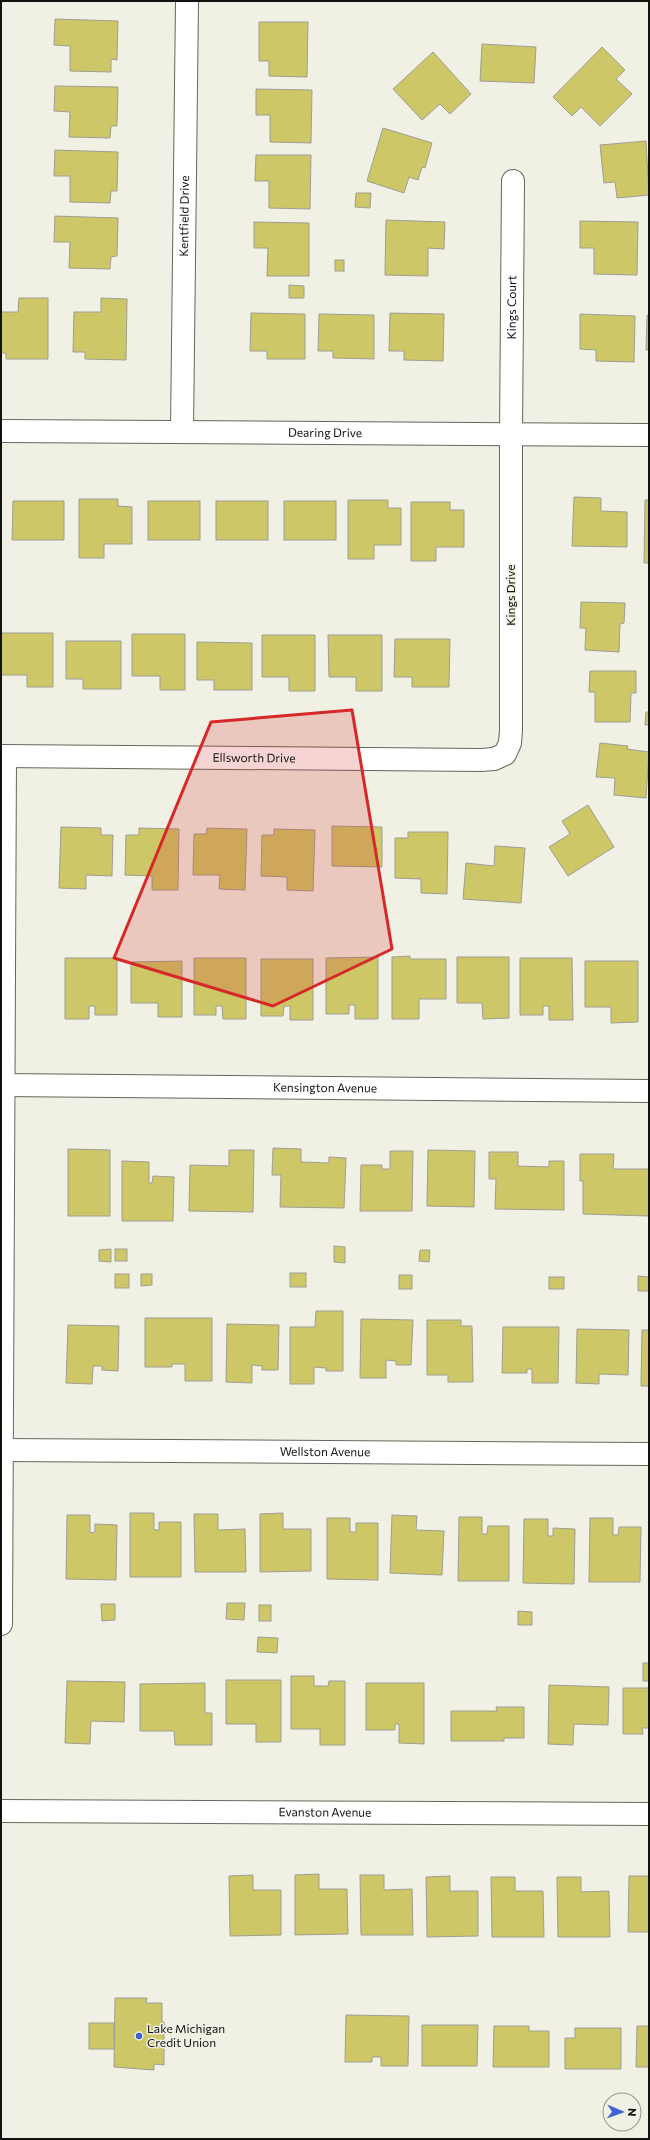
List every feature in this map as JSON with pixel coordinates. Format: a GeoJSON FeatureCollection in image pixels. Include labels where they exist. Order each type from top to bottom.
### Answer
{"type":"FeatureCollection","features":[{"type":"Feature","properties":{"kind":"street","name":"Kentfield Drive"},"geometry":{"type":"LineString","coordinates":[[182,431],[187,1]]}},
{"type":"Feature","properties":{"kind":"street","name":"Kings Court"},"geometry":{"type":"LineString","coordinates":[[511,434],[513,181]]}},
{"type":"Feature","properties":{"kind":"street","name":"Dearing Drive"},"geometry":{"type":"LineString","coordinates":[[1,431],[649,435]]}},
{"type":"Feature","properties":{"kind":"street","name":"Kings Drive"},"geometry":{"type":"LineString","coordinates":[[505,754],[510,743],[511,730],[511,434]]}},
{"type":"Feature","properties":{"kind":"street","name":"Ellsworth Drive"},"geometry":{"type":"LineString","coordinates":[[3,756],[494,760],[505,754]]}},
{"type":"Feature","properties":{"kind":"street"},"geometry":{"type":"LineString","coordinates":[[1,1624],[3,756]]}},
{"type":"Feature","properties":{"kind":"street","name":"Kensington Avenue"},"geometry":{"type":"LineString","coordinates":[[2,1085],[649,1091]]}},
{"type":"Feature","properties":{"kind":"street","name":"Wellston Avenue"},"geometry":{"type":"LineString","coordinates":[[2,1450],[649,1454]]}},
{"type":"Feature","properties":{"kind":"street","name":"Evanston Avenue"},"geometry":{"type":"LineString","coordinates":[[1,1811],[649,1814]]}},
{"type":"Feature","properties":{"kind":"highlighted area"},"geometry":{"type":"Polygon","coordinates":[[[352,710],[392,949],[273,1006],[114,958],[211,722],[352,710]]]}},
{"type":"Feature","properties":{"kind":"building"},"geometry":{"type":"Polygon","coordinates":[[[55,19],[118,21],[117,60],[111,59],[111,72],[70,71],[70,46],[54,45],[55,19]]]}},
{"type":"Feature","properties":{"kind":"building"},"geometry":{"type":"Polygon","coordinates":[[[259,22],[308,22],[307,77],[269,76],[269,61],[259,61],[259,22]]]}},
{"type":"Feature","properties":{"kind":"building"},"geometry":{"type":"Polygon","coordinates":[[[482,44],[536,47],[534,83],[480,81],[482,44]]]}},
{"type":"Feature","properties":{"kind":"building"},"geometry":{"type":"Polygon","coordinates":[[[602,47],[625,70],[616,79],[632,94],[600,126],[581,107],[572,116],[553,97],[602,47]]]}},
{"type":"Feature","properties":{"kind":"building"},"geometry":{"type":"Polygon","coordinates":[[[433,52],[471,94],[450,114],[440,104],[422,120],[393,89],[433,52]]]}},
{"type":"Feature","properties":{"kind":"building"},"geometry":{"type":"Polygon","coordinates":[[[55,86],[118,87],[117,126],[111,126],[110,138],[69,137],[70,112],[54,111],[55,86]]]}},
{"type":"Feature","properties":{"kind":"building"},"geometry":{"type":"Polygon","coordinates":[[[256,89],[312,90],[311,143],[270,142],[270,115],[256,115],[256,89]]]}},
{"type":"Feature","properties":{"kind":"building"},"geometry":{"type":"Polygon","coordinates":[[[383,128],[432,143],[425,168],[422,167],[418,180],[409,177],[404,193],[367,181],[383,128]]]}},
{"type":"Feature","properties":{"kind":"building"},"geometry":{"type":"Polygon","coordinates":[[[646,141],[649,195],[617,198],[615,182],[604,183],[600,145],[646,141]]]}},
{"type":"Feature","properties":{"kind":"building"},"geometry":{"type":"Polygon","coordinates":[[[55,150],[118,152],[117,191],[111,191],[110,203],[70,202],[70,176],[54,176],[55,150]]]}},
{"type":"Feature","properties":{"kind":"building"},"geometry":{"type":"Polygon","coordinates":[[[256,155],[311,155],[310,209],[269,208],[269,181],[255,181],[256,155]]]}},
{"type":"Feature","properties":{"kind":"building"},"geometry":{"type":"Polygon","coordinates":[[[356,193],[371,193],[370,208],[355,207],[356,193]]]}},
{"type":"Feature","properties":{"kind":"building"},"geometry":{"type":"Polygon","coordinates":[[[55,216],[118,218],[117,256],[111,257],[110,269],[69,268],[70,242],[54,242],[55,216]]]}},
{"type":"Feature","properties":{"kind":"building"},"geometry":{"type":"Polygon","coordinates":[[[386,220],[445,222],[444,249],[428,248],[428,276],[385,275],[386,220]]]}},
{"type":"Feature","properties":{"kind":"building"},"geometry":{"type":"Polygon","coordinates":[[[580,221],[638,222],[637,275],[594,274],[594,248],[580,248],[580,221]]]}},
{"type":"Feature","properties":{"kind":"building"},"geometry":{"type":"Polygon","coordinates":[[[254,222],[309,223],[309,276],[267,276],[268,248],[254,248],[254,222]]]}},
{"type":"Feature","properties":{"kind":"building"},"geometry":{"type":"Polygon","coordinates":[[[335,260],[344,260],[344,271],[335,271],[335,260]]]}},
{"type":"Feature","properties":{"kind":"building"},"geometry":{"type":"Polygon","coordinates":[[[289,285],[304,286],[304,298],[289,298],[289,285]]]}},
{"type":"Feature","properties":{"kind":"building"},"geometry":{"type":"Polygon","coordinates":[[[19,298],[48,298],[48,359],[6,359],[6,353],[1,353],[1,312],[18,312],[19,298]]]}},
{"type":"Feature","properties":{"kind":"building"},"geometry":{"type":"Polygon","coordinates":[[[101,298],[127,299],[126,360],[85,359],[85,352],[73,352],[74,312],[101,312],[101,298]]]}},
{"type":"Feature","properties":{"kind":"building"},"geometry":{"type":"Polygon","coordinates":[[[251,313],[305,314],[305,359],[267,359],[267,351],[250,351],[251,313]]]}},
{"type":"Feature","properties":{"kind":"building"},"geometry":{"type":"Polygon","coordinates":[[[390,313],[444,314],[443,361],[404,360],[404,351],[389,351],[390,313]]]}},
{"type":"Feature","properties":{"kind":"building"},"geometry":{"type":"Polygon","coordinates":[[[319,314],[374,315],[374,359],[333,358],[333,351],[318,351],[319,314]]]}},
{"type":"Feature","properties":{"kind":"building"},"geometry":{"type":"Polygon","coordinates":[[[580,314],[635,316],[634,362],[596,361],[596,350],[580,349],[580,314]]]}},
{"type":"Feature","properties":{"kind":"building"},"geometry":{"type":"Polygon","coordinates":[[[647,315],[649,315],[649,350],[646,350],[647,315]]]}},
{"type":"Feature","properties":{"kind":"building"},"geometry":{"type":"Polygon","coordinates":[[[574,497],[601,498],[601,511],[627,512],[627,547],[572,546],[574,497]]]}},
{"type":"Feature","properties":{"kind":"building"},"geometry":{"type":"Polygon","coordinates":[[[79,499],[118,499],[118,506],[132,507],[132,544],[104,544],[104,558],[79,558],[79,499]]]}},
{"type":"Feature","properties":{"kind":"building"},"geometry":{"type":"Polygon","coordinates":[[[348,500],[388,500],[388,508],[401,508],[401,545],[374,545],[374,559],[348,559],[348,500]]]}},
{"type":"Feature","properties":{"kind":"building"},"geometry":{"type":"Polygon","coordinates":[[[645,500],[649,500],[649,563],[644,563],[645,500]]]}},
{"type":"Feature","properties":{"kind":"building"},"geometry":{"type":"Polygon","coordinates":[[[13,501],[64,501],[64,540],[12,540],[13,501]]]}},
{"type":"Feature","properties":{"kind":"building"},"geometry":{"type":"Polygon","coordinates":[[[148,501],[200,501],[200,540],[148,540],[148,501]]]}},
{"type":"Feature","properties":{"kind":"building"},"geometry":{"type":"Polygon","coordinates":[[[216,501],[268,501],[268,540],[216,540],[216,501]]]}},
{"type":"Feature","properties":{"kind":"building"},"geometry":{"type":"Polygon","coordinates":[[[284,501],[336,501],[336,540],[284,540],[284,501]]]}},
{"type":"Feature","properties":{"kind":"building"},"geometry":{"type":"Polygon","coordinates":[[[411,502],[450,502],[450,510],[464,510],[464,547],[436,547],[436,561],[411,561],[411,502]]]}},
{"type":"Feature","properties":{"kind":"building"},"geometry":{"type":"Polygon","coordinates":[[[581,602],[625,603],[624,623],[620,624],[619,652],[585,650],[586,628],[580,628],[581,602]]]}},
{"type":"Feature","properties":{"kind":"building"},"geometry":{"type":"Polygon","coordinates":[[[1,633],[53,633],[53,687],[27,687],[27,675],[1,675],[1,633]]]}},
{"type":"Feature","properties":{"kind":"building"},"geometry":{"type":"Polygon","coordinates":[[[132,634],[185,634],[185,690],[160,690],[160,676],[132,676],[132,634]]]}},
{"type":"Feature","properties":{"kind":"building"},"geometry":{"type":"Polygon","coordinates":[[[262,635],[315,635],[315,691],[289,691],[289,677],[262,677],[262,635]]]}},
{"type":"Feature","properties":{"kind":"building"},"geometry":{"type":"Polygon","coordinates":[[[328,635],[382,635],[382,691],[356,691],[356,677],[329,677],[328,635]]]}},
{"type":"Feature","properties":{"kind":"building"},"geometry":{"type":"Polygon","coordinates":[[[395,639],[450,639],[449,687],[412,687],[412,677],[394,677],[395,639]]]}},
{"type":"Feature","properties":{"kind":"building"},"geometry":{"type":"Polygon","coordinates":[[[66,641],[121,641],[121,689],[83,689],[83,679],[66,679],[66,641]]]}},
{"type":"Feature","properties":{"kind":"building"},"geometry":{"type":"Polygon","coordinates":[[[197,642],[252,643],[252,690],[214,690],[214,680],[197,680],[197,642]]]}},
{"type":"Feature","properties":{"kind":"building"},"geometry":{"type":"Polygon","coordinates":[[[590,671],[636,671],[636,693],[631,693],[630,722],[595,722],[595,692],[589,692],[590,671]]]}},
{"type":"Feature","properties":{"kind":"building"},"geometry":{"type":"Polygon","coordinates":[[[646,712],[649,712],[649,725],[645,725],[646,712]]]}},
{"type":"Feature","properties":{"kind":"building"},"geometry":{"type":"Polygon","coordinates":[[[600,743],[628,746],[627,749],[649,752],[646,798],[614,795],[615,778],[596,777],[600,743]]]}},
{"type":"Feature","properties":{"kind":"building"},"geometry":{"type":"Polygon","coordinates":[[[588,805],[614,847],[568,876],[549,847],[570,834],[562,821],[588,805]]]}},
{"type":"Feature","properties":{"kind":"building"},"geometry":{"type":"Polygon","coordinates":[[[332,826],[382,827],[382,867],[332,866],[332,826]]]}},
{"type":"Feature","properties":{"kind":"building"},"geometry":{"type":"Polygon","coordinates":[[[61,827],[101,828],[101,835],[113,835],[112,876],[86,875],[86,889],[59,888],[61,827]]]}},
{"type":"Feature","properties":{"kind":"building"},"geometry":{"type":"Polygon","coordinates":[[[139,828],[179,829],[178,890],[152,890],[152,876],[125,875],[126,835],[139,835],[139,828]]]}},
{"type":"Feature","properties":{"kind":"building"},"geometry":{"type":"Polygon","coordinates":[[[207,828],[247,829],[245,890],[219,889],[220,875],[193,875],[194,834],[206,834],[207,828]]]}},
{"type":"Feature","properties":{"kind":"building"},"geometry":{"type":"Polygon","coordinates":[[[274,829],[315,830],[313,891],[287,890],[287,877],[261,876],[262,835],[274,835],[274,829]]]}},
{"type":"Feature","properties":{"kind":"building"},"geometry":{"type":"Polygon","coordinates":[[[408,832],[448,832],[447,894],[421,893],[421,879],[395,878],[395,838],[408,838],[408,832]]]}},
{"type":"Feature","properties":{"kind":"building"},"geometry":{"type":"Polygon","coordinates":[[[495,846],[525,848],[521,903],[463,899],[466,863],[494,866],[495,846]]]}},
{"type":"Feature","properties":{"kind":"building"},"geometry":{"type":"Polygon","coordinates":[[[410,956],[410,959],[446,959],[446,999],[419,999],[419,1019],[392,1019],[392,957],[410,956]]]}},
{"type":"Feature","properties":{"kind":"building"},"geometry":{"type":"Polygon","coordinates":[[[378,957],[378,1019],[355,1019],[355,1005],[349,1005],[349,1014],[326,1014],[326,958],[378,957]]]}},
{"type":"Feature","properties":{"kind":"building"},"geometry":{"type":"Polygon","coordinates":[[[457,957],[509,957],[509,1018],[483,1019],[482,1003],[457,1003],[457,957]]]}},
{"type":"Feature","properties":{"kind":"building"},"geometry":{"type":"Polygon","coordinates":[[[65,958],[117,958],[117,1015],[95,1015],[95,1006],[89,1006],[89,1019],[65,1019],[65,958]]]}},
{"type":"Feature","properties":{"kind":"building"},"geometry":{"type":"Polygon","coordinates":[[[194,958],[246,958],[246,1019],[223,1019],[222,1006],[216,1006],[216,1015],[194,1015],[194,958]]]}},
{"type":"Feature","properties":{"kind":"building"},"geometry":{"type":"Polygon","coordinates":[[[520,958],[572,958],[573,1020],[549,1020],[549,1006],[543,1006],[543,1015],[520,1015],[520,958]]]}},
{"type":"Feature","properties":{"kind":"building"},"geometry":{"type":"Polygon","coordinates":[[[261,959],[313,959],[313,1020],[290,1020],[290,1006],[284,1006],[283,1016],[261,1016],[261,959]]]}},
{"type":"Feature","properties":{"kind":"building"},"geometry":{"type":"Polygon","coordinates":[[[182,961],[182,1017],[158,1017],[158,1003],[131,1003],[131,962],[182,961]]]}},
{"type":"Feature","properties":{"kind":"building"},"geometry":{"type":"Polygon","coordinates":[[[585,961],[638,961],[638,1022],[611,1023],[611,1007],[585,1007],[585,961]]]}},
{"type":"Feature","properties":{"kind":"building"},"geometry":{"type":"Polygon","coordinates":[[[273,1148],[301,1149],[301,1162],[329,1163],[329,1157],[346,1158],[344,1208],[280,1207],[281,1175],[272,1175],[273,1148]]]}},
{"type":"Feature","properties":{"kind":"building"},"geometry":{"type":"Polygon","coordinates":[[[68,1149],[110,1150],[110,1216],[68,1216],[68,1149]]]}},
{"type":"Feature","properties":{"kind":"building"},"geometry":{"type":"Polygon","coordinates":[[[229,1150],[254,1150],[253,1212],[189,1211],[190,1165],[229,1166],[229,1150]]]}},
{"type":"Feature","properties":{"kind":"building"},"geometry":{"type":"Polygon","coordinates":[[[428,1150],[475,1151],[474,1207],[427,1206],[428,1150]]]}},
{"type":"Feature","properties":{"kind":"building"},"geometry":{"type":"Polygon","coordinates":[[[390,1151],[413,1151],[412,1211],[360,1211],[361,1165],[382,1165],[382,1169],[390,1169],[390,1151]]]}},
{"type":"Feature","properties":{"kind":"building"},"geometry":{"type":"Polygon","coordinates":[[[489,1152],[518,1152],[518,1166],[549,1167],[549,1161],[564,1161],[564,1210],[495,1209],[496,1179],[489,1179],[489,1152]]]}},
{"type":"Feature","properties":{"kind":"building"},"geometry":{"type":"Polygon","coordinates":[[[580,1154],[614,1154],[613,1169],[649,1169],[649,1216],[583,1214],[583,1181],[580,1181],[580,1154]]]}},
{"type":"Feature","properties":{"kind":"building"},"geometry":{"type":"Polygon","coordinates":[[[122,1161],[149,1162],[149,1183],[152,1183],[153,1176],[174,1177],[173,1221],[122,1221],[122,1161]]]}},
{"type":"Feature","properties":{"kind":"building"},"geometry":{"type":"Polygon","coordinates":[[[334,1246],[345,1247],[345,1263],[334,1262],[334,1246]]]}},
{"type":"Feature","properties":{"kind":"building"},"geometry":{"type":"Polygon","coordinates":[[[111,1249],[111,1262],[99,1261],[99,1250],[111,1249]]]}},
{"type":"Feature","properties":{"kind":"building"},"geometry":{"type":"Polygon","coordinates":[[[115,1249],[127,1249],[127,1261],[115,1261],[115,1249]]]}},
{"type":"Feature","properties":{"kind":"building"},"geometry":{"type":"Polygon","coordinates":[[[420,1250],[430,1250],[429,1262],[419,1261],[420,1250]]]}},
{"type":"Feature","properties":{"kind":"building"},"geometry":{"type":"Polygon","coordinates":[[[290,1273],[306,1273],[306,1287],[290,1287],[290,1273]]]}},
{"type":"Feature","properties":{"kind":"building"},"geometry":{"type":"Polygon","coordinates":[[[115,1274],[129,1274],[129,1288],[115,1288],[115,1274]]]}},
{"type":"Feature","properties":{"kind":"building"},"geometry":{"type":"Polygon","coordinates":[[[141,1274],[152,1274],[152,1285],[141,1286],[141,1274]]]}},
{"type":"Feature","properties":{"kind":"building"},"geometry":{"type":"Polygon","coordinates":[[[399,1275],[412,1275],[412,1289],[399,1289],[399,1275]]]}},
{"type":"Feature","properties":{"kind":"building"},"geometry":{"type":"Polygon","coordinates":[[[638,1276],[649,1277],[649,1291],[638,1291],[638,1276]]]}},
{"type":"Feature","properties":{"kind":"building"},"geometry":{"type":"Polygon","coordinates":[[[549,1277],[564,1277],[564,1289],[549,1289],[549,1277]]]}},
{"type":"Feature","properties":{"kind":"building"},"geometry":{"type":"Polygon","coordinates":[[[316,1311],[343,1311],[343,1371],[326,1371],[326,1368],[314,1367],[314,1384],[290,1384],[290,1327],[315,1327],[316,1311]]]}},
{"type":"Feature","properties":{"kind":"building"},"geometry":{"type":"Polygon","coordinates":[[[145,1318],[212,1318],[212,1381],[185,1381],[185,1364],[172,1364],[172,1367],[145,1367],[145,1318]]]}},
{"type":"Feature","properties":{"kind":"building"},"geometry":{"type":"Polygon","coordinates":[[[361,1319],[413,1320],[411,1365],[396,1365],[396,1361],[386,1360],[386,1378],[360,1378],[361,1319]]]}},
{"type":"Feature","properties":{"kind":"building"},"geometry":{"type":"Polygon","coordinates":[[[427,1320],[461,1320],[461,1326],[472,1326],[473,1382],[448,1382],[448,1375],[427,1375],[427,1320]]]}},
{"type":"Feature","properties":{"kind":"building"},"geometry":{"type":"Polygon","coordinates":[[[227,1324],[279,1325],[278,1370],[262,1370],[262,1366],[252,1365],[252,1383],[226,1382],[227,1324]]]}},
{"type":"Feature","properties":{"kind":"building"},"geometry":{"type":"Polygon","coordinates":[[[68,1325],[119,1326],[118,1371],[102,1370],[102,1366],[93,1366],[92,1384],[66,1383],[68,1325]]]}},
{"type":"Feature","properties":{"kind":"building"},"geometry":{"type":"Polygon","coordinates":[[[503,1327],[559,1327],[558,1383],[532,1383],[532,1369],[527,1369],[527,1373],[502,1373],[503,1327]]]}},
{"type":"Feature","properties":{"kind":"building"},"geometry":{"type":"Polygon","coordinates":[[[577,1329],[629,1330],[628,1375],[599,1374],[599,1384],[576,1383],[577,1329]]]}},
{"type":"Feature","properties":{"kind":"building"},"geometry":{"type":"Polygon","coordinates":[[[642,1330],[649,1330],[649,1386],[641,1386],[642,1330]]]}},
{"type":"Feature","properties":{"kind":"building"},"geometry":{"type":"Polygon","coordinates":[[[130,1513],[154,1513],[154,1530],[159,1530],[159,1522],[181,1522],[181,1577],[130,1577],[130,1513]]]}},
{"type":"Feature","properties":{"kind":"building"},"geometry":{"type":"Polygon","coordinates":[[[283,1513],[283,1529],[311,1529],[311,1571],[260,1572],[260,1514],[283,1513]]]}},
{"type":"Feature","properties":{"kind":"building"},"geometry":{"type":"Polygon","coordinates":[[[194,1514],[218,1514],[218,1530],[245,1529],[246,1572],[195,1572],[194,1514]]]}},
{"type":"Feature","properties":{"kind":"building"},"geometry":{"type":"Polygon","coordinates":[[[67,1515],[90,1515],[90,1533],[95,1532],[95,1524],[117,1525],[116,1580],[66,1579],[67,1515]]]}},
{"type":"Feature","properties":{"kind":"building"},"geometry":{"type":"Polygon","coordinates":[[[392,1515],[417,1516],[416,1530],[444,1531],[442,1575],[390,1573],[392,1515]]]}},
{"type":"Feature","properties":{"kind":"building"},"geometry":{"type":"Polygon","coordinates":[[[459,1517],[482,1517],[482,1534],[487,1534],[488,1526],[509,1526],[509,1581],[458,1581],[459,1517]]]}},
{"type":"Feature","properties":{"kind":"building"},"geometry":{"type":"Polygon","coordinates":[[[327,1518],[350,1518],[350,1532],[356,1532],[356,1523],[378,1523],[378,1580],[327,1579],[327,1518]]]}},
{"type":"Feature","properties":{"kind":"building"},"geometry":{"type":"Polygon","coordinates":[[[590,1518],[613,1518],[613,1535],[618,1535],[619,1527],[641,1527],[640,1582],[589,1582],[590,1518]]]}},
{"type":"Feature","properties":{"kind":"building"},"geometry":{"type":"Polygon","coordinates":[[[524,1519],[548,1519],[548,1536],[553,1536],[553,1528],[575,1529],[574,1584],[523,1583],[524,1519]]]}},
{"type":"Feature","properties":{"kind":"building"},"geometry":{"type":"Polygon","coordinates":[[[227,1603],[245,1603],[244,1620],[226,1619],[227,1603]]]}},
{"type":"Feature","properties":{"kind":"building"},"geometry":{"type":"Polygon","coordinates":[[[101,1604],[115,1604],[115,1620],[102,1621],[101,1604]]]}},
{"type":"Feature","properties":{"kind":"building"},"geometry":{"type":"Polygon","coordinates":[[[259,1605],[271,1605],[271,1621],[259,1621],[259,1605]]]}},
{"type":"Feature","properties":{"kind":"building"},"geometry":{"type":"Polygon","coordinates":[[[518,1611],[532,1612],[532,1625],[518,1625],[518,1611]]]}},
{"type":"Feature","properties":{"kind":"building"},"geometry":{"type":"Polygon","coordinates":[[[258,1637],[278,1638],[277,1653],[257,1652],[258,1637]]]}},
{"type":"Feature","properties":{"kind":"building"},"geometry":{"type":"Polygon","coordinates":[[[643,1663],[649,1663],[649,1681],[643,1681],[643,1663]]]}},
{"type":"Feature","properties":{"kind":"building"},"geometry":{"type":"Polygon","coordinates":[[[291,1676],[314,1676],[314,1686],[328,1686],[329,1681],[345,1681],[345,1745],[320,1745],[320,1729],[291,1729],[291,1676]]]}},
{"type":"Feature","properties":{"kind":"building"},"geometry":{"type":"Polygon","coordinates":[[[226,1680],[281,1680],[281,1742],[256,1742],[256,1724],[226,1724],[226,1680]]]}},
{"type":"Feature","properties":{"kind":"building"},"geometry":{"type":"Polygon","coordinates":[[[67,1681],[125,1682],[124,1722],[91,1721],[90,1744],[65,1743],[67,1681]]]}},
{"type":"Feature","properties":{"kind":"building"},"geometry":{"type":"Polygon","coordinates":[[[205,1683],[205,1713],[212,1713],[212,1745],[175,1745],[174,1731],[140,1731],[140,1684],[205,1683]]]}},
{"type":"Feature","properties":{"kind":"building"},"geometry":{"type":"Polygon","coordinates":[[[366,1683],[424,1683],[424,1744],[399,1743],[399,1724],[395,1724],[395,1730],[366,1730],[366,1683]]]}},
{"type":"Feature","properties":{"kind":"building"},"geometry":{"type":"Polygon","coordinates":[[[549,1685],[609,1687],[608,1725],[574,1724],[573,1745],[548,1744],[549,1685]]]}},
{"type":"Feature","properties":{"kind":"building"},"geometry":{"type":"Polygon","coordinates":[[[623,1688],[649,1688],[649,1728],[642,1728],[643,1734],[623,1734],[623,1688]]]}},
{"type":"Feature","properties":{"kind":"building"},"geometry":{"type":"Polygon","coordinates":[[[496,1707],[524,1707],[524,1738],[504,1738],[504,1741],[451,1741],[451,1711],[497,1711],[496,1707]]]}},
{"type":"Feature","properties":{"kind":"building"},"geometry":{"type":"Polygon","coordinates":[[[319,1874],[319,1889],[347,1889],[348,1934],[295,1935],[295,1875],[319,1874]]]}},
{"type":"Feature","properties":{"kind":"building"},"geometry":{"type":"Polygon","coordinates":[[[253,1875],[253,1890],[281,1890],[281,1935],[230,1936],[229,1876],[253,1875]]]}},
{"type":"Feature","properties":{"kind":"building"},"geometry":{"type":"Polygon","coordinates":[[[360,1875],[384,1875],[384,1890],[412,1889],[413,1935],[361,1935],[360,1875]]]}},
{"type":"Feature","properties":{"kind":"building"},"geometry":{"type":"Polygon","coordinates":[[[450,1876],[450,1891],[478,1891],[478,1936],[427,1937],[426,1877],[450,1876]]]}},
{"type":"Feature","properties":{"kind":"building"},"geometry":{"type":"Polygon","coordinates":[[[629,1876],[649,1876],[649,1932],[628,1932],[629,1876]]]}},
{"type":"Feature","properties":{"kind":"building"},"geometry":{"type":"Polygon","coordinates":[[[491,1877],[515,1877],[515,1891],[543,1891],[544,1937],[492,1937],[491,1877]]]}},
{"type":"Feature","properties":{"kind":"building"},"geometry":{"type":"Polygon","coordinates":[[[557,1877],[581,1877],[581,1892],[609,1891],[610,1937],[558,1937],[557,1877]]]}},
{"type":"Feature","properties":{"kind":"building","name":"Lake Michigan Credit Union"},"geometry":{"type":"Polygon","coordinates":[[[115,1998],[147,1998],[146,2003],[162,2003],[162,2022],[164,2022],[164,2065],[154,2064],[154,2070],[114,2067],[115,1998]]]}},
{"type":"Feature","properties":{"kind":"building"},"geometry":{"type":"Polygon","coordinates":[[[346,2015],[409,2016],[408,2066],[381,2066],[381,2057],[372,2057],[372,2062],[345,2062],[346,2015]]]}},
{"type":"Feature","properties":{"kind":"building"},"geometry":{"type":"Polygon","coordinates":[[[89,2023],[114,2023],[114,2049],[89,2049],[89,2023]]]}},
{"type":"Feature","properties":{"kind":"building"},"geometry":{"type":"Polygon","coordinates":[[[422,2025],[478,2025],[477,2066],[422,2066],[422,2025]]]}},
{"type":"Feature","properties":{"kind":"building"},"geometry":{"type":"Polygon","coordinates":[[[494,2026],[529,2026],[529,2031],[549,2031],[549,2067],[493,2067],[494,2026]]]}},
{"type":"Feature","properties":{"kind":"building"},"geometry":{"type":"Polygon","coordinates":[[[637,2026],[649,2026],[649,2067],[636,2067],[637,2026]]]}},
{"type":"Feature","properties":{"kind":"building"},"geometry":{"type":"Polygon","coordinates":[[[575,2028],[621,2028],[621,2069],[565,2069],[565,2038],[575,2038],[575,2028]]]}},
{"type":"Feature","properties":{"kind":"place","name":"Lake Michigan Credit Union"},"geometry":{"type":"Point","coordinates":[139,2036]}}]}
